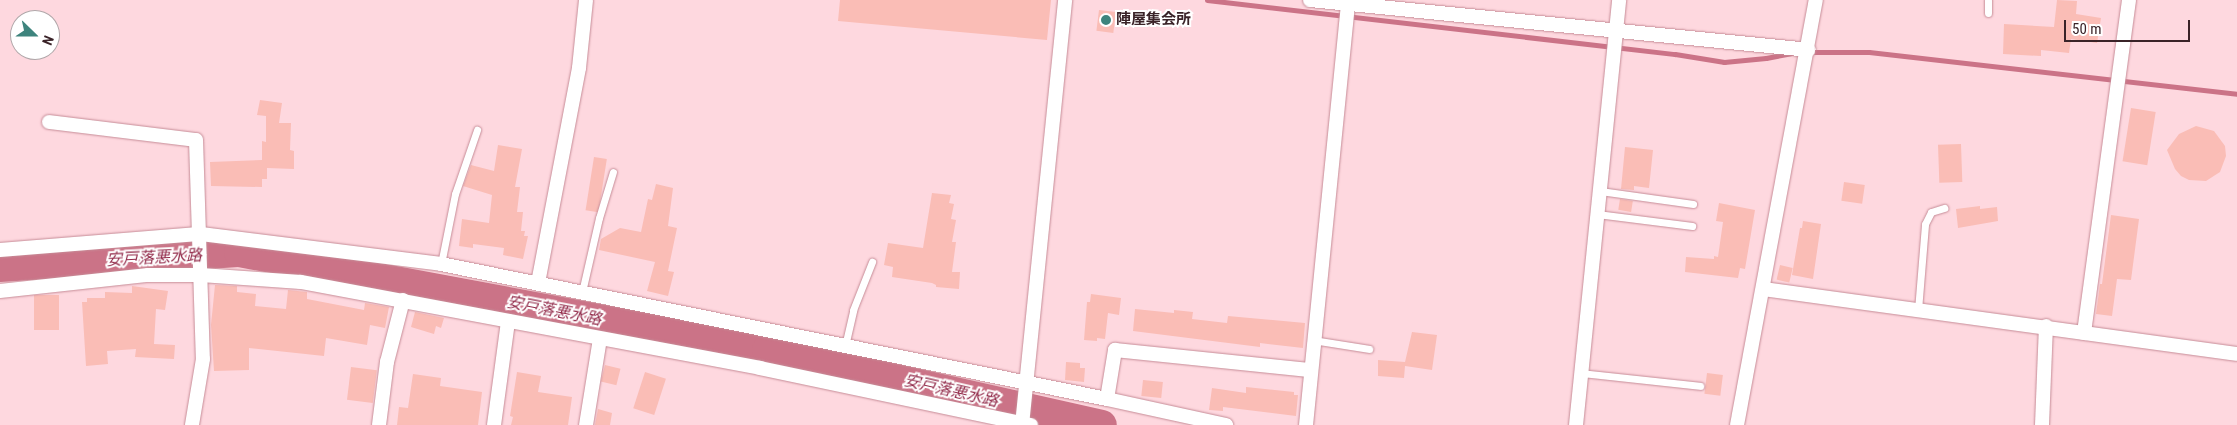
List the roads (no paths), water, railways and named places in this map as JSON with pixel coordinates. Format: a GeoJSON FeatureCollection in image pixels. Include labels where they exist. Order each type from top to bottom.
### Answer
{"type":"FeatureCollection","features":[{"type":"Feature","properties":{"kind":"street"},"geometry":{"type":"LineString","coordinates":[[538,283],[579,68],[586,0]]}},
{"type":"Feature","properties":{"kind":"street"},"geometry":{"type":"LineString","coordinates":[[0,291],[148,275],[201,272],[301,282],[760,368],[1025,423],[1065,0]]}},
{"type":"Feature","properties":{"kind":"street"},"geometry":{"type":"LineString","coordinates":[[1310,0],[1809,50]]}},
{"type":"Feature","properties":{"kind":"street"},"geometry":{"type":"LineString","coordinates":[[1576,425],[1619,0]]}},
{"type":"Feature","properties":{"kind":"street"},"geometry":{"type":"LineString","coordinates":[[1736,425],[1809,50],[1816,0]]}},
{"type":"Feature","properties":{"kind":"street"},"geometry":{"type":"LineString","coordinates":[[2084,333],[2129,0]]}},
{"type":"Feature","properties":{"kind":"street"},"geometry":{"type":"LineString","coordinates":[[1306,425],[1348,4]]}},
{"type":"Feature","properties":{"kind":"street"},"geometry":{"type":"LineString","coordinates":[[50,122],[196,140],[203,360],[192,425]]}},
{"type":"Feature","properties":{"kind":"street"},"geometry":{"type":"LineString","coordinates":[[0,250],[200,238],[441,264],[845,346],[1027,388],[1107,399],[1226,425]]}},
{"type":"Feature","properties":{"kind":"street"},"geometry":{"type":"LineString","coordinates":[[1763,289],[2046,326],[2237,354]]}},
{"type":"Feature","properties":{"kind":"street"},"geometry":{"type":"LineString","coordinates":[[379,425],[387,362],[404,300]]}},
{"type":"Feature","properties":{"kind":"street"},"geometry":{"type":"LineString","coordinates":[[494,425],[508,321]]}},
{"type":"Feature","properties":{"kind":"street"},"geometry":{"type":"LineString","coordinates":[[2042,425],[2046,326]]}},
{"type":"Feature","properties":{"kind":"street"},"geometry":{"type":"LineString","coordinates":[[586,425],[600,339]]}},
{"type":"Feature","properties":{"kind":"street"},"geometry":{"type":"LineString","coordinates":[[1107,399],[1114,350],[1310,370]]}},
{"type":"Feature","properties":{"kind":"lane"},"geometry":{"type":"LineString","coordinates":[[1988,0],[1988,13]]}},
{"type":"Feature","properties":{"kind":"lane"},"geometry":{"type":"LineString","coordinates":[[441,264],[455,194],[477,130]]}},
{"type":"Feature","properties":{"kind":"lane"},"geometry":{"type":"LineString","coordinates":[[582,292],[598,218],[613,172]]}},
{"type":"Feature","properties":{"kind":"lane"},"geometry":{"type":"LineString","coordinates":[[1600,191],[1693,204]]}},
{"type":"Feature","properties":{"kind":"lane"},"geometry":{"type":"LineString","coordinates":[[1918,310],[1925,224],[1931,212],[1944,208]]}},
{"type":"Feature","properties":{"kind":"lane"},"geometry":{"type":"LineString","coordinates":[[1597,214],[1692,226]]}},
{"type":"Feature","properties":{"kind":"lane"},"geometry":{"type":"LineString","coordinates":[[845,346],[853,310],[872,262]]}},
{"type":"Feature","properties":{"kind":"lane"},"geometry":{"type":"LineString","coordinates":[[1313,340],[1369,349]]}},
{"type":"Feature","properties":{"kind":"lane"},"geometry":{"type":"LineString","coordinates":[[1581,373],[1700,386]]}},
{"type":"Feature","properties":{"kind":"waterway"},"geometry":{"type":"LineString","coordinates":[[1207,0],[1675,54],[1724,62],[1766,58],[1791,53]]}},
{"type":"Feature","properties":{"kind":"waterway"},"geometry":{"type":"LineString","coordinates":[[1810,52],[1869,52],[2237,94]]}},
{"type":"Feature","properties":{"kind":"waterway","name":"安戸落悪水路"},"geometry":{"type":"LineString","coordinates":[[0,267],[239,252],[767,350],[1102,425]]}},
{"type":"Feature","properties":{"kind":"place","name":"陣屋集会所"},"geometry":{"type":"Point","coordinates":[1106,20]}}]}
